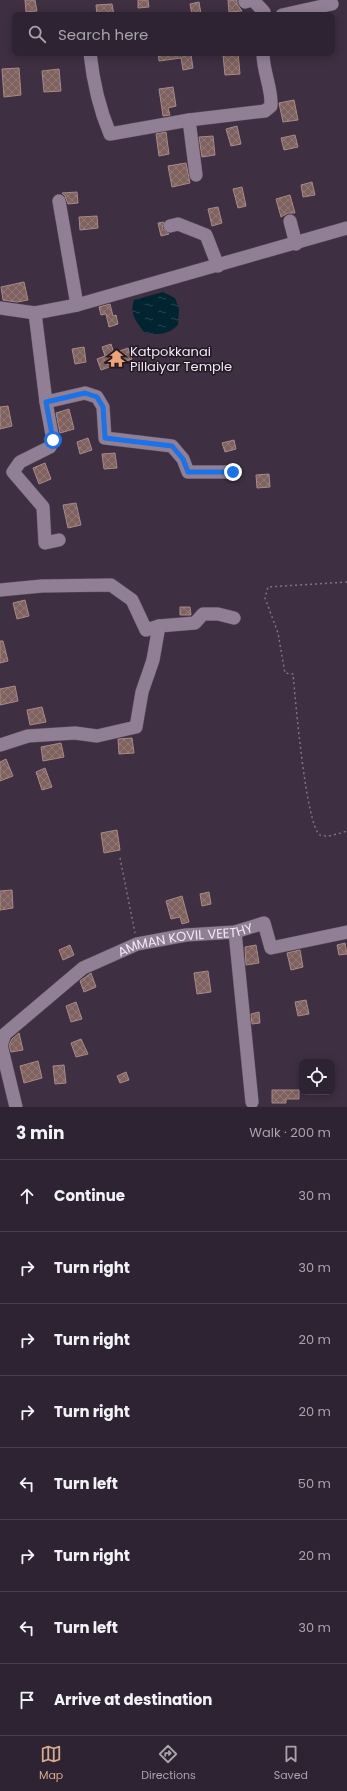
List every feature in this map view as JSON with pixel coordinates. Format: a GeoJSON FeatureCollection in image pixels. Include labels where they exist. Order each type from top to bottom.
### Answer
{"type":"FeatureCollection","features":[{"type":"Feature","properties":{"kind":"street"},"geometry":{"type":"LineString","coordinates":[[245,2],[253,0],[263,12]]}},
{"type":"Feature","properties":{"kind":"street"},"geometry":{"type":"LineString","coordinates":[[296,12],[332,4]]}},
{"type":"Feature","properties":{"kind":"street"},"geometry":{"type":"LineString","coordinates":[[90,56],[92,75],[102,114],[110,134],[189,120],[265,111],[271,106],[272,95],[263,66],[263,56]]}},
{"type":"Feature","properties":{"kind":"street"},"geometry":{"type":"LineString","coordinates":[[189,120],[196,175]]}},
{"type":"Feature","properties":{"kind":"street"},"geometry":{"type":"LineString","coordinates":[[59,201],[77,305]]}},
{"type":"Feature","properties":{"kind":"street"},"geometry":{"type":"LineString","coordinates":[[290,221],[296,244]]}},
{"type":"Feature","properties":{"kind":"street"},"geometry":{"type":"LineString","coordinates":[[170,226],[178,224],[206,235],[218,266]]}},
{"type":"Feature","properties":{"kind":"street"},"geometry":{"type":"LineString","coordinates":[[0,308],[35,313],[77,305],[296,244],[347,228]]}},
{"type":"Feature","properties":{"kind":"street"},"geometry":{"type":"LineString","coordinates":[[35,313],[46,402],[53,440],[50,446],[20,462],[13,472],[43,507],[45,543],[59,540]]}},
{"type":"Feature","properties":{"kind":"street"},"geometry":{"type":"LineString","coordinates":[[46,402],[85,393],[97,397],[103,407],[105,438],[172,446],[183,459],[188,472],[233,472]]}},
{"type":"Feature","properties":{"kind":"street"},"geometry":{"type":"LineString","coordinates":[[0,590],[42,586],[111,585],[132,600],[146,630],[159,626],[195,622],[203,614],[218,614],[234,618]]}},
{"type":"Feature","properties":{"kind":"street"},"geometry":{"type":"LineString","coordinates":[[0,745],[28,736],[75,733],[97,736],[136,727],[142,692],[153,660],[159,626]]}},
{"type":"Feature","properties":{"kind":"street","name":"AMMAN KOVIL VEETHY"},"geometry":{"type":"LineString","coordinates":[[16,1107],[1,1045],[5,1034],[83,968],[137,944],[186,935],[235,932],[264,923],[271,948],[347,932]]}},
{"type":"Feature","properties":{"kind":"street"},"geometry":{"type":"LineString","coordinates":[[235,932],[252,1102]]}},
{"type":"Feature","properties":{"kind":"path"},"geometry":{"type":"LineString","coordinates":[[347,582],[268,588],[265,598],[278,633],[285,673],[293,674],[307,791],[315,828],[319,834],[325,836],[347,831]]}},
{"type":"Feature","properties":{"kind":"path"},"geometry":{"type":"LineString","coordinates":[[120,858],[137,944]]}},
{"type":"Feature","properties":{"kind":"water"},"geometry":{"type":"Polygon","coordinates":[[[163,292],[175,298],[179,309],[178,325],[171,331],[163,334],[145,333],[133,314],[132,310],[134,300],[163,292]]]}},
{"type":"Feature","properties":{"kind":"building"},"geometry":{"type":"Polygon","coordinates":[[[25,0],[35,0],[37,11],[26,12],[25,0]]]}},
{"type":"Feature","properties":{"kind":"building"},"geometry":{"type":"Polygon","coordinates":[[[138,0],[148,0],[149,7],[138,8],[138,0]]]}},
{"type":"Feature","properties":{"kind":"building"},"geometry":{"type":"Polygon","coordinates":[[[228,0],[237,0],[237,4],[242,11],[229,12],[228,0]]]}},
{"type":"Feature","properties":{"kind":"building"},"geometry":{"type":"Polygon","coordinates":[[[199,2],[201,12],[191,12],[190,4],[199,2]]]}},
{"type":"Feature","properties":{"kind":"building"},"geometry":{"type":"Polygon","coordinates":[[[112,4],[113,12],[97,12],[96,5],[112,4]]]}},
{"type":"Feature","properties":{"kind":"building"},"geometry":{"type":"Polygon","coordinates":[[[158,56],[191,56],[193,68],[183,70],[181,58],[159,61],[158,56]]]}},
{"type":"Feature","properties":{"kind":"building"},"geometry":{"type":"Polygon","coordinates":[[[223,56],[238,56],[240,74],[225,75],[223,56]]]}},
{"type":"Feature","properties":{"kind":"building"},"geometry":{"type":"Polygon","coordinates":[[[19,68],[21,95],[4,97],[2,69],[19,68]]]}},
{"type":"Feature","properties":{"kind":"building"},"geometry":{"type":"Polygon","coordinates":[[[59,69],[61,91],[44,92],[42,71],[59,69]]]}},
{"type":"Feature","properties":{"kind":"building"},"geometry":{"type":"Polygon","coordinates":[[[173,87],[176,106],[168,108],[170,115],[163,116],[159,89],[173,87]]]}},
{"type":"Feature","properties":{"kind":"building"},"geometry":{"type":"Polygon","coordinates":[[[294,100],[298,120],[283,122],[279,103],[294,100]]]}},
{"type":"Feature","properties":{"kind":"building"},"geometry":{"type":"Polygon","coordinates":[[[237,126],[241,144],[231,146],[226,129],[237,126]]]}},
{"type":"Feature","properties":{"kind":"building"},"geometry":{"type":"Polygon","coordinates":[[[166,132],[169,154],[159,156],[156,134],[166,132]]]}},
{"type":"Feature","properties":{"kind":"building"},"geometry":{"type":"Polygon","coordinates":[[[295,135],[298,147],[284,150],[281,138],[295,135]]]}},
{"type":"Feature","properties":{"kind":"building"},"geometry":{"type":"Polygon","coordinates":[[[213,136],[215,155],[202,157],[199,137],[213,136]]]}},
{"type":"Feature","properties":{"kind":"building"},"geometry":{"type":"Polygon","coordinates":[[[186,163],[190,183],[172,187],[168,166],[186,163]]]}},
{"type":"Feature","properties":{"kind":"building"},"geometry":{"type":"Polygon","coordinates":[[[312,182],[315,195],[303,197],[301,185],[312,182]]]}},
{"type":"Feature","properties":{"kind":"building"},"geometry":{"type":"Polygon","coordinates":[[[242,187],[246,206],[238,208],[233,189],[242,187]]]}},
{"type":"Feature","properties":{"kind":"building"},"geometry":{"type":"Polygon","coordinates":[[[77,192],[78,203],[68,204],[62,193],[77,192]]]}},
{"type":"Feature","properties":{"kind":"building"},"geometry":{"type":"Polygon","coordinates":[[[290,195],[295,213],[288,213],[281,217],[276,199],[290,195]]]}},
{"type":"Feature","properties":{"kind":"building"},"geometry":{"type":"Polygon","coordinates":[[[218,207],[222,223],[212,226],[208,209],[218,207]]]}},
{"type":"Feature","properties":{"kind":"building"},"geometry":{"type":"Polygon","coordinates":[[[97,216],[98,228],[80,230],[79,217],[97,216]]]}},
{"type":"Feature","properties":{"kind":"building"},"geometry":{"type":"Polygon","coordinates":[[[164,222],[162,228],[169,234],[161,236],[158,223],[164,222]]]}},
{"type":"Feature","properties":{"kind":"building"},"geometry":{"type":"Polygon","coordinates":[[[24,282],[28,300],[17,302],[3,300],[1,287],[24,282]]]}},
{"type":"Feature","properties":{"kind":"building"},"geometry":{"type":"Polygon","coordinates":[[[110,304],[113,316],[116,315],[118,324],[109,327],[106,314],[101,315],[99,307],[110,304]]]}},
{"type":"Feature","properties":{"kind":"building","name":"Katpokkanai Pillaiyar Temple"},"geometry":{"type":"Polygon","coordinates":[[[111,344],[114,353],[128,348],[132,359],[101,370],[97,359],[105,356],[102,347],[111,344]]]}},
{"type":"Feature","properties":{"kind":"building"},"geometry":{"type":"Polygon","coordinates":[[[84,347],[86,362],[75,364],[72,349],[84,347]]]}},
{"type":"Feature","properties":{"kind":"building"},"geometry":{"type":"Polygon","coordinates":[[[8,406],[12,426],[0,429],[0,407],[8,406]]]}},
{"type":"Feature","properties":{"kind":"building"},"geometry":{"type":"Polygon","coordinates":[[[69,409],[74,429],[60,433],[56,413],[69,409]]]}},
{"type":"Feature","properties":{"kind":"building"},"geometry":{"type":"Polygon","coordinates":[[[88,438],[92,450],[80,454],[77,442],[88,438]]]}},
{"type":"Feature","properties":{"kind":"building"},"geometry":{"type":"Polygon","coordinates":[[[234,440],[236,449],[225,452],[222,443],[234,440]]]}},
{"type":"Feature","properties":{"kind":"building"},"geometry":{"type":"Polygon","coordinates":[[[115,453],[117,468],[104,469],[102,454],[115,453]]]}},
{"type":"Feature","properties":{"kind":"building"},"geometry":{"type":"Polygon","coordinates":[[[45,463],[51,479],[39,484],[33,468],[45,463]]]}},
{"type":"Feature","properties":{"kind":"building"},"geometry":{"type":"Polygon","coordinates":[[[269,474],[270,487],[257,488],[256,475],[269,474]]]}},
{"type":"Feature","properties":{"kind":"building"},"geometry":{"type":"Polygon","coordinates":[[[76,503],[81,525],[68,528],[63,505],[76,503]]]}},
{"type":"Feature","properties":{"kind":"building"},"geometry":{"type":"Polygon","coordinates":[[[25,600],[29,616],[17,619],[13,603],[25,600]]]}},
{"type":"Feature","properties":{"kind":"building"},"geometry":{"type":"Polygon","coordinates":[[[180,607],[190,607],[191,615],[180,615],[180,607]]]}},
{"type":"Feature","properties":{"kind":"building"},"geometry":{"type":"Polygon","coordinates":[[[0,641],[3,641],[8,661],[0,663],[0,641]]]}},
{"type":"Feature","properties":{"kind":"building"},"geometry":{"type":"Polygon","coordinates":[[[15,686],[18,701],[0,705],[0,689],[15,686]]]}},
{"type":"Feature","properties":{"kind":"building"},"geometry":{"type":"Polygon","coordinates":[[[42,707],[46,722],[30,725],[27,710],[42,707]]]}},
{"type":"Feature","properties":{"kind":"building"},"geometry":{"type":"Polygon","coordinates":[[[132,738],[134,753],[119,754],[118,739],[132,738]]]}},
{"type":"Feature","properties":{"kind":"building"},"geometry":{"type":"Polygon","coordinates":[[[61,743],[64,757],[43,761],[41,747],[61,743]]]}},
{"type":"Feature","properties":{"kind":"building"},"geometry":{"type":"Polygon","coordinates":[[[6,759],[13,776],[0,781],[0,762],[6,759]]]}},
{"type":"Feature","properties":{"kind":"building"},"geometry":{"type":"Polygon","coordinates":[[[45,768],[52,787],[42,790],[36,772],[45,768]]]}},
{"type":"Feature","properties":{"kind":"building"},"geometry":{"type":"Polygon","coordinates":[[[117,830],[120,850],[104,853],[101,833],[117,830]]]}},
{"type":"Feature","properties":{"kind":"building"},"geometry":{"type":"Polygon","coordinates":[[[12,890],[13,908],[0,910],[0,891],[12,890]]]}},
{"type":"Feature","properties":{"kind":"building"},"geometry":{"type":"Polygon","coordinates":[[[209,892],[211,904],[202,906],[200,894],[209,892]]]}},
{"type":"Feature","properties":{"kind":"building"},"geometry":{"type":"Polygon","coordinates":[[[182,896],[189,922],[182,924],[180,917],[171,919],[166,901],[182,896]]]}},
{"type":"Feature","properties":{"kind":"building"},"geometry":{"type":"Polygon","coordinates":[[[345,943],[347,954],[339,955],[337,945],[345,943]]]}},
{"type":"Feature","properties":{"kind":"building"},"geometry":{"type":"Polygon","coordinates":[[[70,945],[74,955],[63,960],[59,950],[70,945]]]}},
{"type":"Feature","properties":{"kind":"building"},"geometry":{"type":"Polygon","coordinates":[[[256,945],[259,963],[246,965],[245,947],[256,945]]]}},
{"type":"Feature","properties":{"kind":"building"},"geometry":{"type":"Polygon","coordinates":[[[300,950],[303,967],[291,970],[287,953],[300,950]]]}},
{"type":"Feature","properties":{"kind":"building"},"geometry":{"type":"Polygon","coordinates":[[[208,971],[211,992],[197,994],[194,973],[208,971]]]}},
{"type":"Feature","properties":{"kind":"building"},"geometry":{"type":"Polygon","coordinates":[[[91,973],[96,987],[84,992],[80,981],[91,973]]]}},
{"type":"Feature","properties":{"kind":"building"},"geometry":{"type":"Polygon","coordinates":[[[306,1000],[309,1014],[298,1016],[295,1002],[306,1000]]]}},
{"type":"Feature","properties":{"kind":"building"},"geometry":{"type":"Polygon","coordinates":[[[76,1002],[82,1019],[71,1022],[66,1006],[76,1002]]]}},
{"type":"Feature","properties":{"kind":"building"},"geometry":{"type":"Polygon","coordinates":[[[259,1012],[260,1023],[252,1024],[251,1014],[259,1012]]]}},
{"type":"Feature","properties":{"kind":"building"},"geometry":{"type":"Polygon","coordinates":[[[19,1033],[23,1050],[11,1052],[9,1045],[12,1039],[19,1033]]]}},
{"type":"Feature","properties":{"kind":"building"},"geometry":{"type":"Polygon","coordinates":[[[81,1039],[88,1054],[76,1057],[71,1043],[81,1039]]]}},
{"type":"Feature","properties":{"kind":"building"},"geometry":{"type":"Polygon","coordinates":[[[38,1061],[42,1078],[24,1083],[20,1066],[38,1061]]]}},
{"type":"Feature","properties":{"kind":"building"},"geometry":{"type":"Polygon","coordinates":[[[64,1065],[66,1083],[55,1084],[53,1066],[64,1065]]]}},
{"type":"Feature","properties":{"kind":"building"},"geometry":{"type":"Polygon","coordinates":[[[126,1072],[129,1080],[120,1083],[117,1076],[126,1072]]]}},
{"type":"Feature","properties":{"kind":"building"},"geometry":{"type":"Polygon","coordinates":[[[272,1090],[299,1090],[299,1099],[286,1099],[286,1103],[272,1103],[272,1090]]]}},
{"type":"Feature","properties":{"kind":"place","name":"Katpokkanai Pillaiyar Temple"},"geometry":{"type":"Point","coordinates":[117,358]}},
{"type":"Feature","properties":{"kind":"route"},"geometry":{"type":"LineString","coordinates":[[53,440],[46,402],[85,393],[97,397],[103,407],[105,438],[172,446],[183,459],[188,472],[233,472]]}}]}
